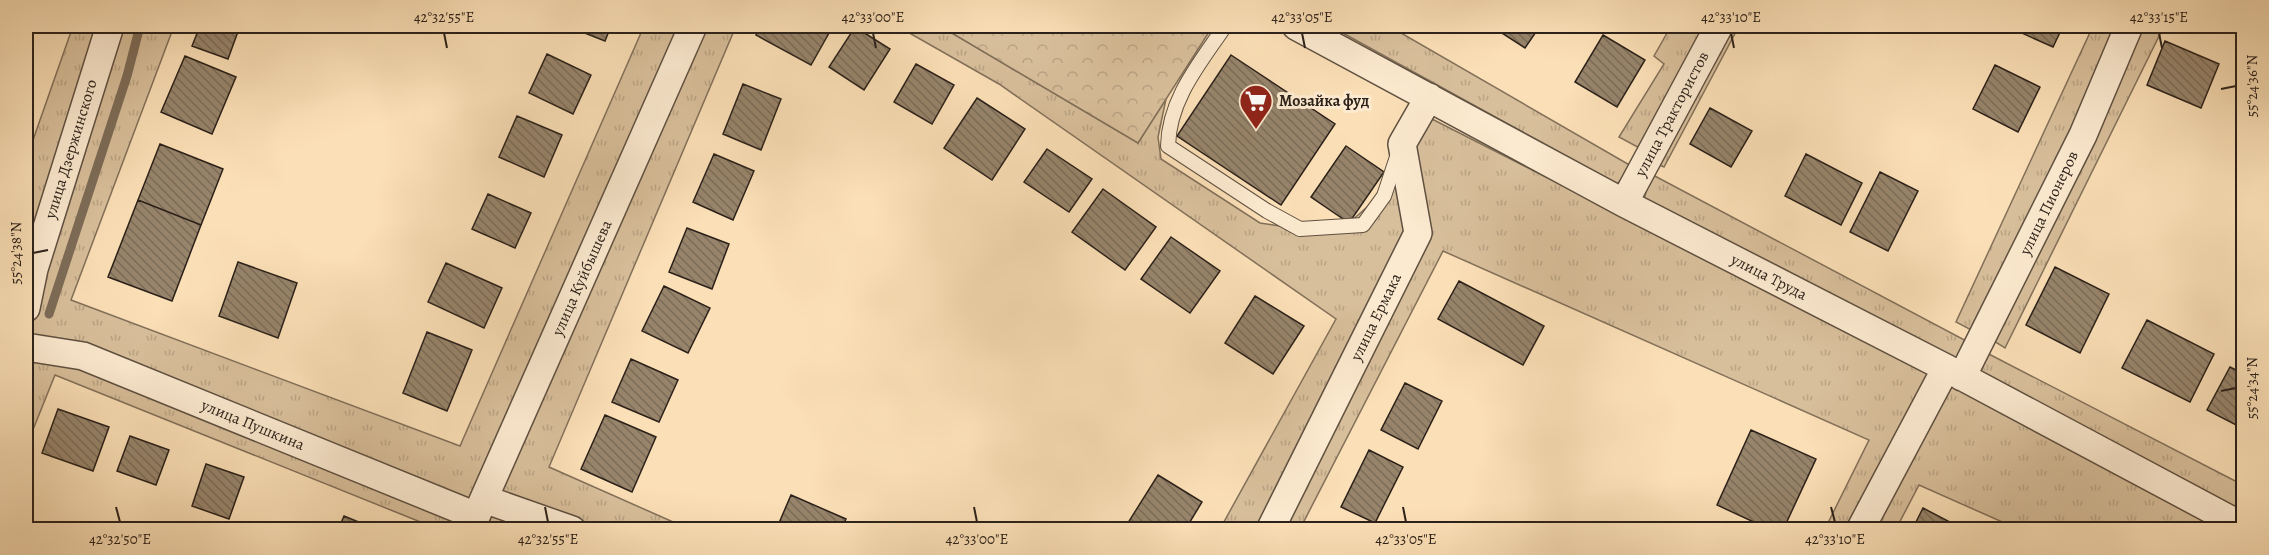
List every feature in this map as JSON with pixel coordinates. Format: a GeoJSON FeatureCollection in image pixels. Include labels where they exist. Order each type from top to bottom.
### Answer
{"type":"FeatureCollection","features":[{"type":"Feature","properties":{"kind":"street","name":"улица Дзержинского"},"geometry":{"type":"LineString","coordinates":[[26,308],[34,269],[110,26]]}},
{"type":"Feature","properties":{"kind":"street","name":"улица Куйбышева"},"geometry":{"type":"LineString","coordinates":[[477,515],[693,26]]}},
{"type":"Feature","properties":{"kind":"street","name":"улица Труда"},"geometry":{"type":"LineString","coordinates":[[1296,26],[1624,203],[1954,372],[2244,527]]}},
{"type":"Feature","properties":{"kind":"street","name":"улица Трактористов"},"geometry":{"type":"LineString","coordinates":[[1624,203],[1719,26]]}},
{"type":"Feature","properties":{"kind":"street","name":"улица Пионеров"},"geometry":{"type":"LineString","coordinates":[[1860,530],[1954,372],[2083,135],[2128,26]]}},
{"type":"Feature","properties":{"kind":"street"},"geometry":{"type":"LineString","coordinates":[[1402,144],[1429,97]]}},
{"type":"Feature","properties":{"kind":"street","name":"улица Ермака"},"geometry":{"type":"LineString","coordinates":[[1270,530],[1418,232],[1402,144]]}},
{"type":"Feature","properties":{"kind":"street","name":"улица Пушкина"},"geometry":{"type":"LineString","coordinates":[[26,346],[83,356],[477,515],[572,530]]}},
{"type":"Feature","properties":{"kind":"lane"},"geometry":{"type":"LineString","coordinates":[[1225,26],[1176,100],[1168,130],[1168,146],[1267,211],[1300,229],[1363,225],[1384,196],[1402,144]]}},
{"type":"Feature","properties":{"kind":"green space"},"geometry":{"type":"Polygon","coordinates":[[[73,26],[103,26],[26,267],[26,160],[73,26]]]}},
{"type":"Feature","properties":{"kind":"green space"},"geometry":{"type":"Polygon","coordinates":[[[115,26],[174,26],[71,300],[460,446],[644,26],[681,26],[471,498],[455,501],[31,339],[29,329],[40,269],[115,26]]]}},
{"type":"Feature","properties":{"kind":"green space"},"geometry":{"type":"Polygon","coordinates":[[[705,26],[736,26],[549,467],[689,529],[592,529],[500,493],[705,26]]]}},
{"type":"Feature","properties":{"kind":"green space"},"geometry":{"type":"Polygon","coordinates":[[[897,26],[940,26],[1138,143],[1166,99],[1158,137],[1161,159],[1260,223],[1300,229],[1349,223],[1367,207],[1400,170],[1409,232],[1260,529],[1220,529],[1336,319],[999,84],[897,26]]]}},
{"type":"Feature","properties":{"kind":"green space"},"geometry":{"type":"Polygon","coordinates":[[[940,26],[1209,26],[1209,32],[1138,143],[940,26]]]}},
{"type":"Feature","properties":{"kind":"green space"},"geometry":{"type":"Polygon","coordinates":[[[1330,26],[1389,26],[1633,167],[1617,184],[1330,26]]]}},
{"type":"Feature","properties":{"kind":"green space"},"geometry":{"type":"Polygon","coordinates":[[[1671,26],[1710,26],[1643,150],[1619,137],[1664,64],[1654,56],[1671,26]]]}},
{"type":"Feature","properties":{"kind":"green space"},"geometry":{"type":"Polygon","coordinates":[[[1727,26],[1739,26],[1664,167],[1655,163],[1727,26]]]}},
{"type":"Feature","properties":{"kind":"green space"},"geometry":{"type":"Polygon","coordinates":[[[2093,26],[2118,26],[2073,132],[1977,333],[1956,322],[2093,26]]]}},
{"type":"Feature","properties":{"kind":"green space"},"geometry":{"type":"Polygon","coordinates":[[[2140,26],[2164,26],[2005,348],[1989,338],[2140,26]]]}},
{"type":"Feature","properties":{"kind":"green space"},"geometry":{"type":"Polygon","coordinates":[[[1430,118],[1932,374],[1850,529],[1825,529],[1869,440],[1443,251],[1300,529],[1279,530],[1424,239],[1414,143],[1430,118]]]}},
{"type":"Feature","properties":{"kind":"green space"},"geometry":{"type":"Polygon","coordinates":[[[1651,174],[1972,344],[1958,360],[1644,199],[1651,174]]]}},
{"type":"Feature","properties":{"kind":"green space"},"geometry":{"type":"Polygon","coordinates":[[[1983,351],[2243,485],[2243,511],[1976,370],[1983,351]]]}},
{"type":"Feature","properties":{"kind":"green space"},"geometry":{"type":"Polygon","coordinates":[[[26,358],[82,361],[453,512],[459,524],[456,529],[421,529],[423,523],[55,375],[26,447],[26,358]]]}},
{"type":"Feature","properties":{"kind":"green space"},"geometry":{"type":"Polygon","coordinates":[[[1950,382],[2227,529],[2018,529],[1919,485],[1896,529],[1871,530],[1950,382]]]}},
{"type":"Feature","properties":{"kind":"green space"},"geometry":{"type":"Polygon","coordinates":[[[494,510],[554,530],[486,530],[494,510]]]}},
{"type":"Feature","properties":{"kind":"building"},"geometry":{"type":"Polygon","coordinates":[[[200,26],[240,26],[228,59],[192,46],[200,26]]]}},
{"type":"Feature","properties":{"kind":"building"},"geometry":{"type":"Polygon","coordinates":[[[567,26],[611,26],[605,41],[567,26]]]}},
{"type":"Feature","properties":{"kind":"building"},"geometry":{"type":"Polygon","coordinates":[[[761,26],[833,26],[811,65],[756,35],[761,26]]]}},
{"type":"Feature","properties":{"kind":"building"},"geometry":{"type":"Polygon","coordinates":[[[1491,26],[1540,26],[1525,48],[1491,26]]]}},
{"type":"Feature","properties":{"kind":"building"},"geometry":{"type":"Polygon","coordinates":[[[2017,26],[2063,26],[2053,47],[2015,30],[2017,26]]]}},
{"type":"Feature","properties":{"kind":"building"},"geometry":{"type":"Polygon","coordinates":[[[855,27],[890,49],[864,90],[829,67],[855,27]]]}},
{"type":"Feature","properties":{"kind":"building"},"geometry":{"type":"Polygon","coordinates":[[[1603,35],[1645,60],[1617,107],[1575,82],[1603,35]]]}},
{"type":"Feature","properties":{"kind":"building"},"geometry":{"type":"Polygon","coordinates":[[[2165,41],[2219,64],[2201,108],[2147,85],[2165,41]]]}},
{"type":"Feature","properties":{"kind":"building"},"geometry":{"type":"Polygon","coordinates":[[[547,54],[591,75],[573,114],[529,93],[547,54]]]}},
{"type":"Feature","properties":{"kind":"building"},"geometry":{"type":"Polygon","coordinates":[[[1231,55],[1335,124],[1281,205],[1177,136],[1231,55]]]}},
{"type":"Feature","properties":{"kind":"building"},"geometry":{"type":"Polygon","coordinates":[[[185,56],[236,77],[212,134],[161,112],[185,56]]]}},
{"type":"Feature","properties":{"kind":"building"},"geometry":{"type":"Polygon","coordinates":[[[916,64],[954,85],[932,124],[894,102],[916,64]]]}},
{"type":"Feature","properties":{"kind":"building"},"geometry":{"type":"Polygon","coordinates":[[[1995,65],[2040,87],[2018,132],[1973,109],[1995,65]]]}},
{"type":"Feature","properties":{"kind":"building"},"geometry":{"type":"Polygon","coordinates":[[[743,84],[781,99],[761,150],[723,134],[743,84]]]}},
{"type":"Feature","properties":{"kind":"building"},"geometry":{"type":"Polygon","coordinates":[[[977,98],[1025,129],[992,180],[944,148],[977,98]]]}},
{"type":"Feature","properties":{"kind":"building"},"geometry":{"type":"Polygon","coordinates":[[[1710,108],[1752,131],[1731,167],[1690,144],[1710,108]]]}},
{"type":"Feature","properties":{"kind":"building"},"geometry":{"type":"Polygon","coordinates":[[[517,116],[562,135],[544,177],[499,157],[517,116]]]}},
{"type":"Feature","properties":{"kind":"building"},"geometry":{"type":"Polygon","coordinates":[[[160,144],[223,169],[201,225],[138,200],[160,144]]]}},
{"type":"Feature","properties":{"kind":"building"},"geometry":{"type":"Polygon","coordinates":[[[1346,146],[1384,172],[1349,223],[1311,197],[1346,146]]]}},
{"type":"Feature","properties":{"kind":"building"},"geometry":{"type":"Polygon","coordinates":[[[1047,149],[1092,179],[1069,212],[1024,182],[1047,149]]]}},
{"type":"Feature","properties":{"kind":"building"},"geometry":{"type":"Polygon","coordinates":[[[714,154],[754,171],[733,220],[693,202],[714,154]]]}},
{"type":"Feature","properties":{"kind":"building"},"geometry":{"type":"Polygon","coordinates":[[[1806,154],[1862,183],[1841,225],[1785,196],[1806,154]]]}},
{"type":"Feature","properties":{"kind":"building"},"geometry":{"type":"Polygon","coordinates":[[[1880,172],[1918,191],[1888,251],[1850,232],[1880,172]]]}},
{"type":"Feature","properties":{"kind":"building"},"geometry":{"type":"Polygon","coordinates":[[[1103,189],[1156,227],[1125,270],[1072,232],[1103,189]]]}},
{"type":"Feature","properties":{"kind":"building"},"geometry":{"type":"Polygon","coordinates":[[[488,194],[531,213],[515,248],[472,229],[488,194]]]}},
{"type":"Feature","properties":{"kind":"building"},"geometry":{"type":"Polygon","coordinates":[[[138,200],[201,225],[172,301],[108,277],[138,200]]]}},
{"type":"Feature","properties":{"kind":"building"},"geometry":{"type":"Polygon","coordinates":[[[687,228],[729,244],[712,289],[669,272],[687,228]]]}},
{"type":"Feature","properties":{"kind":"building"},"geometry":{"type":"Polygon","coordinates":[[[1171,237],[1220,271],[1190,313],[1141,279],[1171,237]]]}},
{"type":"Feature","properties":{"kind":"building"},"geometry":{"type":"Polygon","coordinates":[[[238,262],[297,283],[278,338],[219,316],[238,262]]]}},
{"type":"Feature","properties":{"kind":"building"},"geometry":{"type":"Polygon","coordinates":[[[446,263],[502,288],[484,328],[428,302],[446,263]]]}},
{"type":"Feature","properties":{"kind":"building"},"geometry":{"type":"Polygon","coordinates":[[[2055,267],[2109,294],[2080,353],[2026,325],[2055,267]]]}},
{"type":"Feature","properties":{"kind":"building"},"geometry":{"type":"Polygon","coordinates":[[[1459,281],[1544,326],[1523,365],[1438,319],[1459,281]]]}},
{"type":"Feature","properties":{"kind":"building"},"geometry":{"type":"Polygon","coordinates":[[[664,286],[710,308],[688,353],[642,331],[664,286]]]}},
{"type":"Feature","properties":{"kind":"building"},"geometry":{"type":"Polygon","coordinates":[[[1255,296],[1304,326],[1273,374],[1225,343],[1255,296]]]}},
{"type":"Feature","properties":{"kind":"building"},"geometry":{"type":"Polygon","coordinates":[[[2147,320],[2214,354],[2190,402],[2122,368],[2147,320]]]}},
{"type":"Feature","properties":{"kind":"building"},"geometry":{"type":"Polygon","coordinates":[[[427,332],[472,350],[447,411],[403,393],[427,332]]]}},
{"type":"Feature","properties":{"kind":"building"},"geometry":{"type":"Polygon","coordinates":[[[631,359],[678,380],[659,422],[612,402],[631,359]]]}},
{"type":"Feature","properties":{"kind":"building"},"geometry":{"type":"Polygon","coordinates":[[[2230,367],[2244,374],[2244,429],[2207,410],[2230,367]]]}},
{"type":"Feature","properties":{"kind":"building"},"geometry":{"type":"Polygon","coordinates":[[[1405,383],[1442,401],[1418,449],[1381,430],[1405,383]]]}},
{"type":"Feature","properties":{"kind":"building"},"geometry":{"type":"Polygon","coordinates":[[[58,409],[109,427],[93,471],[42,453],[58,409]]]}},
{"type":"Feature","properties":{"kind":"building"},"geometry":{"type":"Polygon","coordinates":[[[605,415],[656,437],[632,492],[581,469],[605,415]]]}},
{"type":"Feature","properties":{"kind":"building"},"geometry":{"type":"Polygon","coordinates":[[[1751,430],[1816,459],[1783,530],[1771,530],[1717,505],[1751,430]]]}},
{"type":"Feature","properties":{"kind":"building"},"geometry":{"type":"Polygon","coordinates":[[[130,436],[169,450],[156,485],[117,471],[130,436]]]}},
{"type":"Feature","properties":{"kind":"building"},"geometry":{"type":"Polygon","coordinates":[[[1369,450],[1403,467],[1375,523],[1341,507],[1369,450]]]}},
{"type":"Feature","properties":{"kind":"building"},"geometry":{"type":"Polygon","coordinates":[[[206,464],[244,477],[229,519],[192,506],[206,464]]]}},
{"type":"Feature","properties":{"kind":"building"},"geometry":{"type":"Polygon","coordinates":[[[1158,475],[1202,502],[1185,530],[1132,530],[1126,526],[1158,475]]]}},
{"type":"Feature","properties":{"kind":"building"},"geometry":{"type":"Polygon","coordinates":[[[791,495],[846,519],[841,530],[776,530],[791,495]]]}},
{"type":"Feature","properties":{"kind":"building"},"geometry":{"type":"Polygon","coordinates":[[[1923,508],[1965,530],[1912,530],[1923,508]]]}},
{"type":"Feature","properties":{"kind":"building"},"geometry":{"type":"Polygon","coordinates":[[[344,516],[378,530],[338,530],[344,516]]]}},
{"type":"Feature","properties":{"kind":"building"},"geometry":{"type":"Polygon","coordinates":[[[889,522],[907,530],[886,530],[889,522]]]}},
{"type":"Feature","properties":{"kind":"waterway"},"geometry":{"type":"LineString","coordinates":[[49,314],[127,76],[140,26]]}},
{"type":"Feature","properties":{"kind":"place","name":"Мозайка фуд"},"geometry":{"type":"Point","coordinates":[1256,130]}}]}
